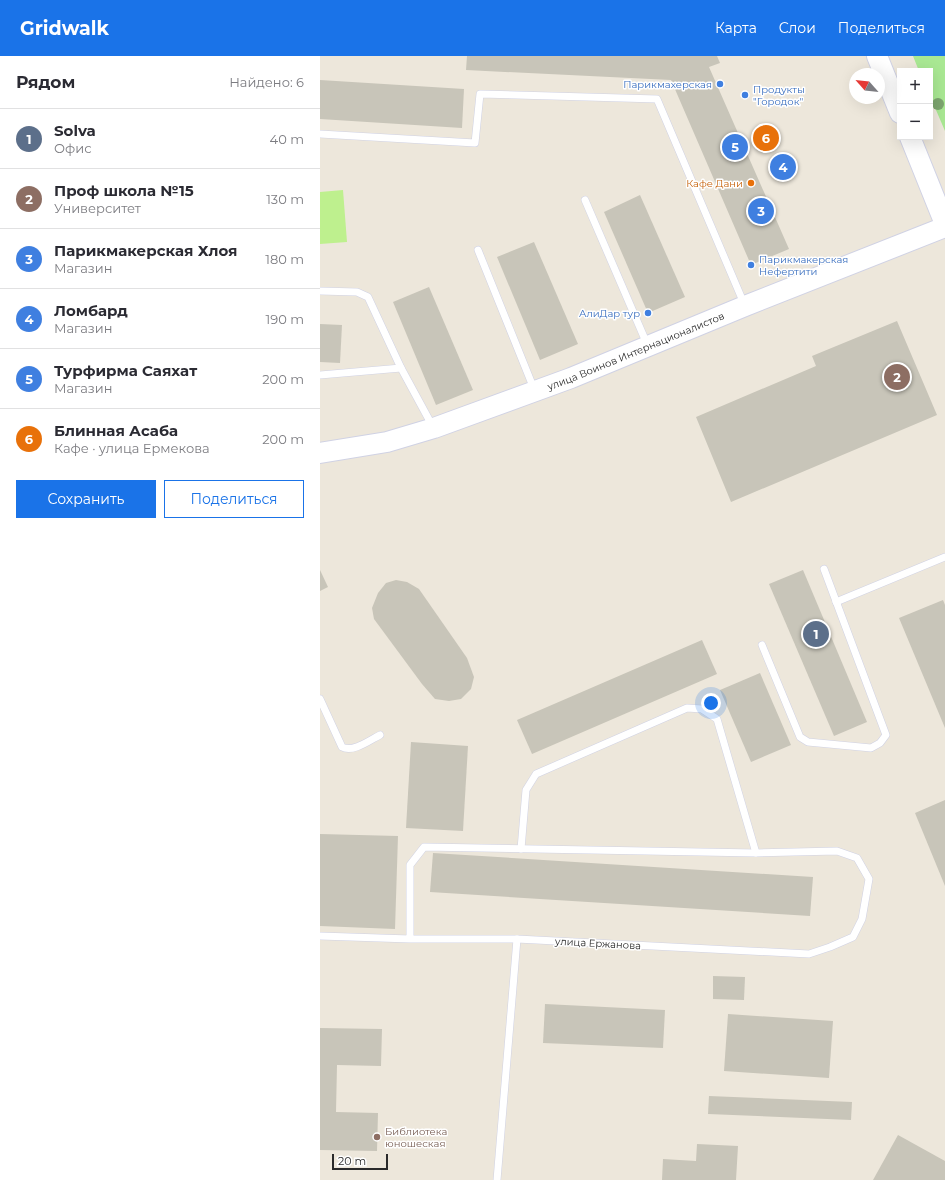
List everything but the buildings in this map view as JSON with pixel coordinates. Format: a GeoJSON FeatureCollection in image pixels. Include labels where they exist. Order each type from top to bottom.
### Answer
{"type":"FeatureCollection","features":[{"type":"Feature","properties":{"kind":"main road"},"geometry":{"type":"LineString","coordinates":[[877,56],[897,106]]}},
{"type":"Feature","properties":{"kind":"main road"},"geometry":{"type":"LineString","coordinates":[[911,140],[945,225]]}},
{"type":"Feature","properties":{"kind":"main road","name":"улица Воинов Интернационалистов"},"geometry":{"type":"LineString","coordinates":[[320,453],[387,442],[434,428],[571,378],[945,225]]}},
{"type":"Feature","properties":{"kind":"lane"},"geometry":{"type":"LineString","coordinates":[[320,134],[475,143],[480,94],[657,98],[745,306]]}},
{"type":"Feature","properties":{"kind":"lane"},"geometry":{"type":"LineString","coordinates":[[585,200],[648,346]]}},
{"type":"Feature","properties":{"kind":"lane"},"geometry":{"type":"LineString","coordinates":[[478,250],[535,391]]}},
{"type":"Feature","properties":{"kind":"lane"},"geometry":{"type":"LineString","coordinates":[[320,291],[357,292],[368,297],[401,368],[434,428]]}},
{"type":"Feature","properties":{"kind":"lane"},"geometry":{"type":"LineString","coordinates":[[320,374],[401,368]]}},
{"type":"Feature","properties":{"kind":"lane"},"geometry":{"type":"LineString","coordinates":[[836,602],[945,557]]}},
{"type":"Feature","properties":{"kind":"lane"},"geometry":{"type":"LineString","coordinates":[[762,645],[800,737],[808,742],[871,748],[880,743],[886,735],[824,569]]}},
{"type":"Feature","properties":{"kind":"lane"},"geometry":{"type":"LineString","coordinates":[[320,699],[342,747],[352,749],[380,735]]}},
{"type":"Feature","properties":{"kind":"lane"},"geometry":{"type":"LineString","coordinates":[[521,849],[526,790],[536,774],[687,708],[702,709],[717,719],[756,853]]}},
{"type":"Feature","properties":{"kind":"lane","name":"улица Ержанова"},"geometry":{"type":"LineString","coordinates":[[320,936],[410,939],[516,939],[809,954],[853,937],[862,919],[869,879],[857,858],[837,852],[756,853],[424,847],[410,865],[410,939]]}},
{"type":"Feature","properties":{"kind":"lane"},"geometry":{"type":"LineString","coordinates":[[497,1180],[516,939]]}},
{"type":"Feature","properties":{"kind":"green space"},"geometry":{"type":"Polygon","coordinates":[[[913,56],[945,56],[945,131],[933,103],[933,68],[918,68],[913,56]]]}},
{"type":"Feature","properties":{"kind":"green space"},"geometry":{"type":"Polygon","coordinates":[[[343,190],[347,242],[320,244],[320,192],[343,190]]]}},
{"type":"Feature","properties":{"kind":"place","name":"Парикмахерская"},"geometry":{"type":"Point","coordinates":[720,84]}},
{"type":"Feature","properties":{"kind":"place","name":"Продукты \"Городок\""},"geometry":{"type":"Point","coordinates":[745,95]}},
{"type":"Feature","properties":{"kind":"place","name":"Блинная Асаба"},"geometry":{"type":"Point","coordinates":[766,138]}},
{"type":"Feature","properties":{"kind":"place","name":"Турфирма Саяхат"},"geometry":{"type":"Point","coordinates":[735,147]}},
{"type":"Feature","properties":{"kind":"place","name":"Ломбард"},"geometry":{"type":"Point","coordinates":[783,167]}},
{"type":"Feature","properties":{"kind":"place","name":"Кафе Дани"},"geometry":{"type":"Point","coordinates":[751,183]}},
{"type":"Feature","properties":{"kind":"place","name":"Парикмакерская Хлоя"},"geometry":{"type":"Point","coordinates":[761,211]}},
{"type":"Feature","properties":{"kind":"place","name":"Парикмакерская Нефертити"},"geometry":{"type":"Point","coordinates":[751,265]}},
{"type":"Feature","properties":{"kind":"place","name":"АлиДар тур"},"geometry":{"type":"Point","coordinates":[648,313]}},
{"type":"Feature","properties":{"kind":"place","name":"Проф школа №15"},"geometry":{"type":"Point","coordinates":[897,377]}},
{"type":"Feature","properties":{"kind":"place","name":"Solva"},"geometry":{"type":"Point","coordinates":[816,634]}},
{"type":"Feature","properties":{"kind":"place","name":"Библиотека юношеская"},"geometry":{"type":"Point","coordinates":[377,1137]}}]}
